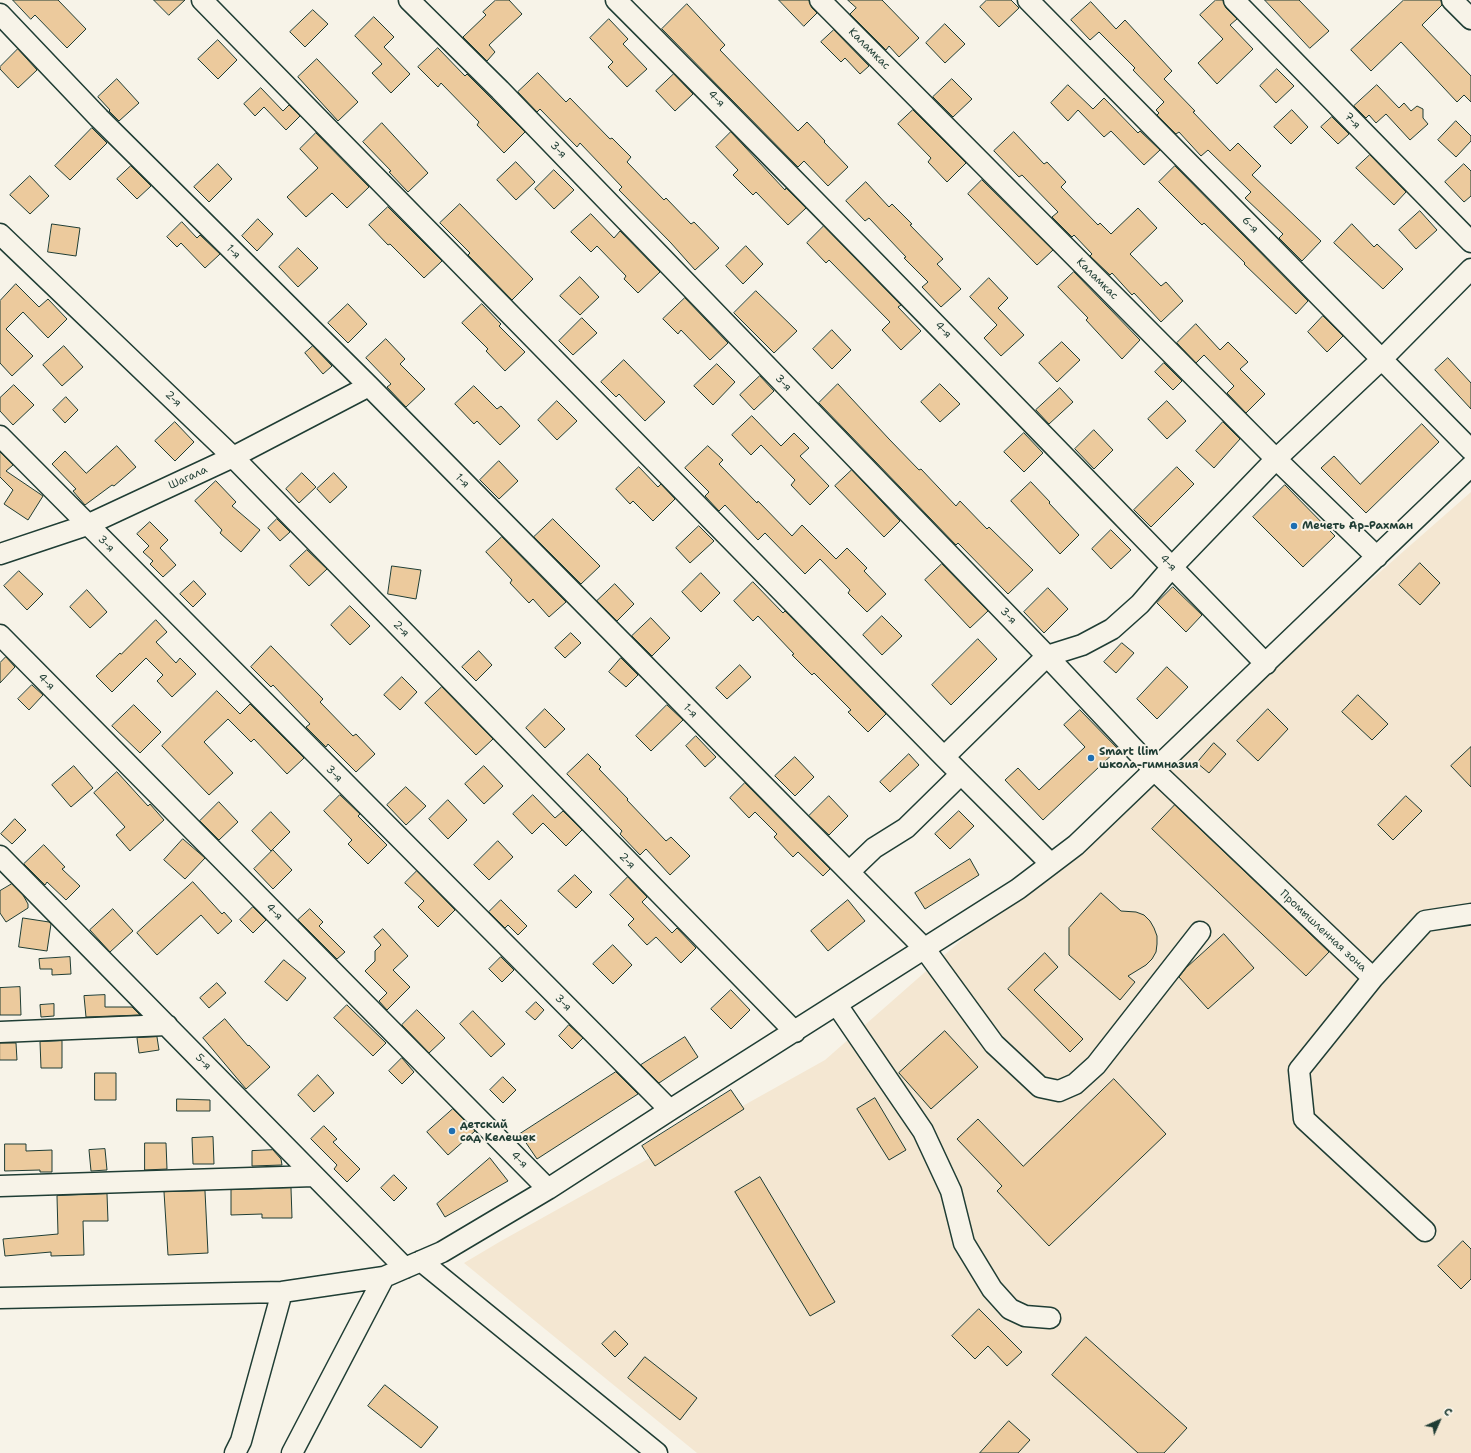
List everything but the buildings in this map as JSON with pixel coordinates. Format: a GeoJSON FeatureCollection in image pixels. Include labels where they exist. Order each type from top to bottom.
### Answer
{"type":"FeatureCollection","features":[{"type":"Feature","properties":{"kind":"street"},"geometry":{"type":"LineString","coordinates":[[202,0],[944,757],[1051,864]]}},
{"type":"Feature","properties":{"kind":"street","name":"3-я"},"geometry":{"type":"LineString","coordinates":[[409,0],[500,90],[1047,656],[1154,770]]}},
{"type":"Feature","properties":{"kind":"street","name":"4-я"},"geometry":{"type":"LineString","coordinates":[[616,0],[881,267],[1266,664]]}},
{"type":"Feature","properties":{"kind":"street","name":"Каламкас"},"geometry":{"type":"LineString","coordinates":[[820,0],[1276,459],[1376,557]]}},
{"type":"Feature","properties":{"kind":"street","name":"6-я"},"geometry":{"type":"LineString","coordinates":[[1028,0],[1471,450]]}},
{"type":"Feature","properties":{"kind":"street","name":"7-я"},"geometry":{"type":"LineString","coordinates":[[1234,0],[1471,242]]}},
{"type":"Feature","properties":{"kind":"street"},"geometry":{"type":"LineString","coordinates":[[1452,0],[1471,19]]}},
{"type":"Feature","properties":{"kind":"street","name":"1-я"},"geometry":{"type":"LineString","coordinates":[[0,14],[98,118],[369,386],[924,948],[994,1044],[1040,1087],[1058,1092],[1075,1084],[1096,1065],[1200,932]]}},
{"type":"Feature","properties":{"kind":"street","name":"2-я"},"geometry":{"type":"LineString","coordinates":[[0,234],[233,457],[795,1032]]}},
{"type":"Feature","properties":{"kind":"street"},"geometry":{"type":"LineString","coordinates":[[944,757],[1047,656],[1082,645],[1112,629],[1140,604],[1172,567],[1276,459],[1382,359],[1471,269]]}},
{"type":"Feature","properties":{"kind":"street","name":"Шагала"},"geometry":{"type":"LineString","coordinates":[[0,554],[87,525],[233,457],[369,386]]}},
{"type":"Feature","properties":{"kind":"street","name":"3-я"},"geometry":{"type":"LineString","coordinates":[[0,436],[670,1110]]}},
{"type":"Feature","properties":{"kind":"street"},"geometry":{"type":"LineString","coordinates":[[0,1298],[282,1292],[384,1277],[442,1252],[548,1189],[1018,889],[1076,845],[1471,466]]}},
{"type":"Feature","properties":{"kind":"street","name":"4-я"},"geometry":{"type":"LineString","coordinates":[[0,635],[548,1189]]}},
{"type":"Feature","properties":{"kind":"street","name":"Промышленная зона"},"geometry":{"type":"LineString","coordinates":[[1154,770],[1373,978],[1299,1070],[1304,1119],[1425,1231]]}},
{"type":"Feature","properties":{"kind":"street"},"geometry":{"type":"LineString","coordinates":[[849,872],[874,848],[906,828],[961,774]]}},
{"type":"Feature","properties":{"kind":"street","name":"5-я"},"geometry":{"type":"LineString","coordinates":[[0,856],[314,1176],[413,1265],[657,1453]]}},
{"type":"Feature","properties":{"kind":"street"},"geometry":{"type":"LineString","coordinates":[[1373,978],[1425,921],[1471,914]]}},
{"type":"Feature","properties":{"kind":"street"},"geometry":{"type":"LineString","coordinates":[[837,1005],[923,1131],[951,1191],[964,1243],[992,1288],[1010,1309],[1026,1316],[1050,1318]]}},
{"type":"Feature","properties":{"kind":"street"},"geometry":{"type":"LineString","coordinates":[[0,1032],[166,1025]]}},
{"type":"Feature","properties":{"kind":"street"},"geometry":{"type":"LineString","coordinates":[[0,1186],[314,1176]]}},
{"type":"Feature","properties":{"kind":"street"},"geometry":{"type":"LineString","coordinates":[[292,1453],[384,1277]]}},
{"type":"Feature","properties":{"kind":"street"},"geometry":{"type":"LineString","coordinates":[[235,1453],[241,1441],[282,1292]]}},
{"type":"Feature","properties":{"kind":"shaded area"},"geometry":{"type":"Polygon","coordinates":[[[1471,492],[1471,1453],[697,1453],[464,1263],[825,1060],[1471,492]]]}},
{"type":"Feature","properties":{"kind":"place","name":"Мечеть Ар-Рахман"},"geometry":{"type":"Point","coordinates":[1294,526]}},
{"type":"Feature","properties":{"kind":"place","name":"Smart llim школа-гимназия"},"geometry":{"type":"Point","coordinates":[1091,758]}},
{"type":"Feature","properties":{"kind":"place","name":"детский сад Келешек"},"geometry":{"type":"Point","coordinates":[452,1131]}}]}
